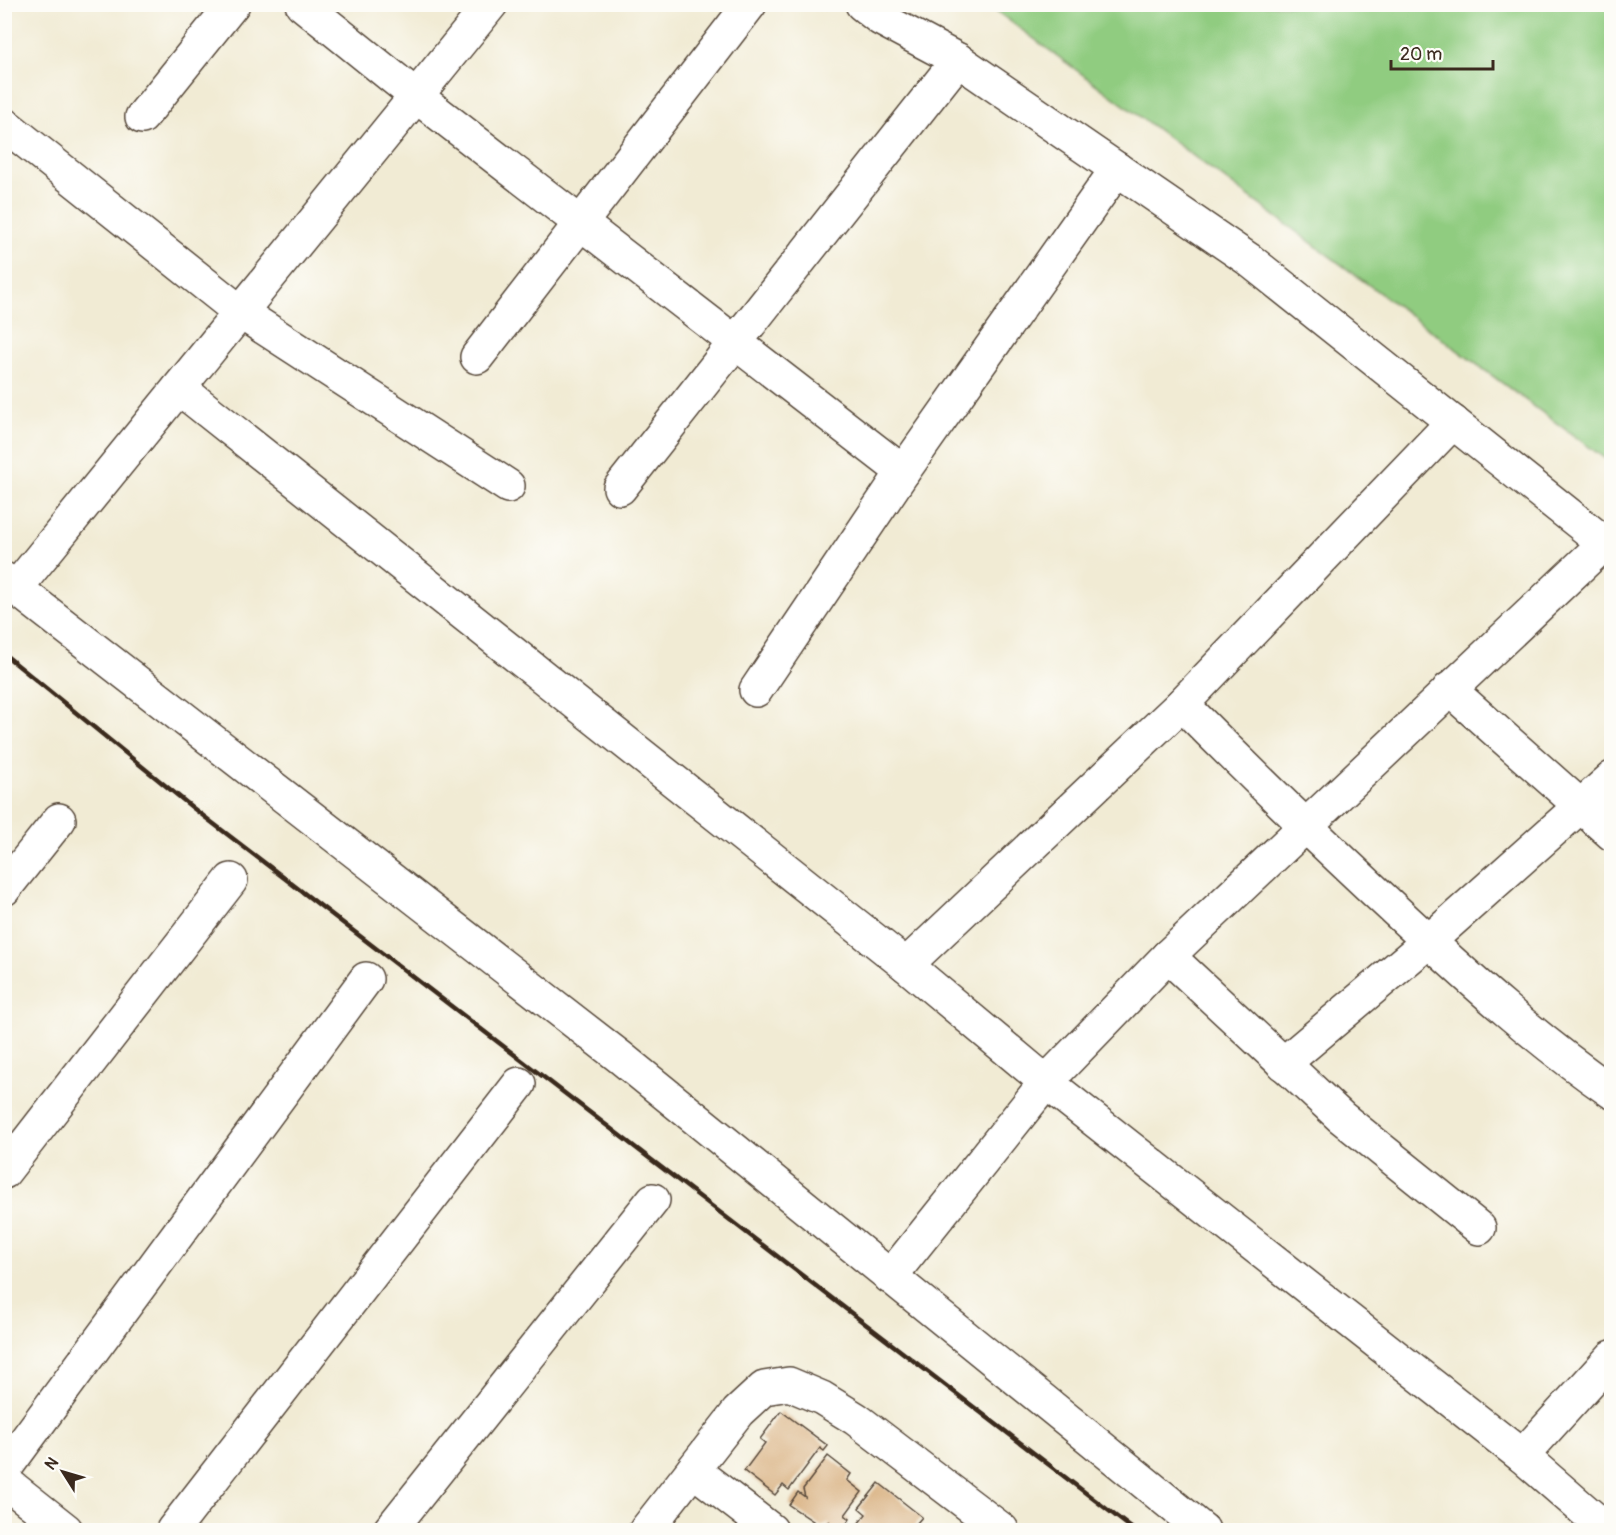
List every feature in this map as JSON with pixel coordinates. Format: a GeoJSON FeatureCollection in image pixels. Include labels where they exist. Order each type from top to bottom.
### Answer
{"type":"FeatureCollection","features":[{"type":"Feature","properties":{"kind":"street"},"geometry":{"type":"LineString","coordinates":[[142,117],[233,4]]}},
{"type":"Feature","properties":{"kind":"street"},"geometry":{"type":"LineString","coordinates":[[302,4],[416,96],[903,472]]}},
{"type":"Feature","properties":{"kind":"street"},"geometry":{"type":"LineString","coordinates":[[490,4],[178,388],[10,584],[620,1057],[1203,1530]]}},
{"type":"Feature","properties":{"kind":"street"},"geometry":{"type":"LineString","coordinates":[[477,357],[750,4]]}},
{"type":"Feature","properties":{"kind":"street"},"geometry":{"type":"LineString","coordinates":[[862,4],[881,18],[958,60],[1248,259],[1608,546],[1449,689],[1168,956],[1046,1082],[890,1277]]}},
{"type":"Feature","properties":{"kind":"street"},"geometry":{"type":"LineString","coordinates":[[620,488],[958,60]]}},
{"type":"Feature","properties":{"kind":"street"},"geometry":{"type":"LineString","coordinates":[[4,124],[240,312],[508,486]]}},
{"type":"Feature","properties":{"kind":"street"},"geometry":{"type":"LineString","coordinates":[[756,690],[903,472],[1117,169]]}},
{"type":"Feature","properties":{"kind":"street"},"geometry":{"type":"LineString","coordinates":[[178,388],[906,965],[1046,1082],[1522,1456],[1607,1530]]}},
{"type":"Feature","properties":{"kind":"street"},"geometry":{"type":"LineString","coordinates":[[906,965],[1182,704],[1453,422]]}},
{"type":"Feature","properties":{"kind":"street"},"geometry":{"type":"LineString","coordinates":[[1449,689],[1611,834]]}},
{"type":"Feature","properties":{"kind":"street"},"geometry":{"type":"LineString","coordinates":[[1182,704],[1304,826],[1503,1010],[1611,1092]]}},
{"type":"Feature","properties":{"kind":"street"},"geometry":{"type":"LineString","coordinates":[[1283,1064],[1428,941],[1611,777]]}},
{"type":"Feature","properties":{"kind":"street"},"geometry":{"type":"LineString","coordinates":[[4,889],[59,820]]}},
{"type":"Feature","properties":{"kind":"street"},"geometry":{"type":"LineString","coordinates":[[4,1172],[231,880]]}},
{"type":"Feature","properties":{"kind":"street"},"geometry":{"type":"LineString","coordinates":[[1168,956],[1341,1117],[1479,1228]]}},
{"type":"Feature","properties":{"kind":"street"},"geometry":{"type":"LineString","coordinates":[[4,1470],[366,979]]}},
{"type":"Feature","properties":{"kind":"street"},"geometry":{"type":"LineString","coordinates":[[173,1530],[519,1084]]}},
{"type":"Feature","properties":{"kind":"street"},"geometry":{"type":"LineString","coordinates":[[390,1530],[652,1200]]}},
{"type":"Feature","properties":{"kind":"street"},"geometry":{"type":"LineString","coordinates":[[1522,1456],[1611,1357]]}},
{"type":"Feature","properties":{"kind":"street"},"geometry":{"type":"LineString","coordinates":[[648,1530],[738,1412],[764,1388],[789,1384],[822,1398],[856,1419],[1002,1530]]}},
{"type":"Feature","properties":{"kind":"street"},"geometry":{"type":"LineString","coordinates":[[693,1470],[771,1530]]}},
{"type":"Feature","properties":{"kind":"street"},"geometry":{"type":"LineString","coordinates":[[4,1481],[66,1530]]}},
{"type":"Feature","properties":{"kind":"green space"},"geometry":{"type":"Polygon","coordinates":[[[988,5],[1611,5],[1611,463],[988,5]]]}},
{"type":"Feature","properties":{"kind":"building"},"geometry":{"type":"Polygon","coordinates":[[[781,1411],[828,1446],[824,1451],[820,1448],[789,1490],[783,1485],[775,1495],[744,1471],[765,1443],[760,1439],[781,1411]]]}},
{"type":"Feature","properties":{"kind":"building"},"geometry":{"type":"Polygon","coordinates":[[[828,1456],[851,1474],[847,1480],[862,1492],[845,1515],[850,1519],[842,1530],[827,1530],[829,1522],[822,1527],[789,1505],[798,1492],[805,1497],[803,1489],[828,1456]]]}},
{"type":"Feature","properties":{"kind":"building"},"geometry":{"type":"Polygon","coordinates":[[[879,1483],[922,1517],[911,1530],[853,1530],[866,1514],[859,1508],[879,1483]]]}},
{"type":"Feature","properties":{"kind":"railway"},"geometry":{"type":"LineString","coordinates":[[4,654],[193,808],[1134,1530]]}}]}
